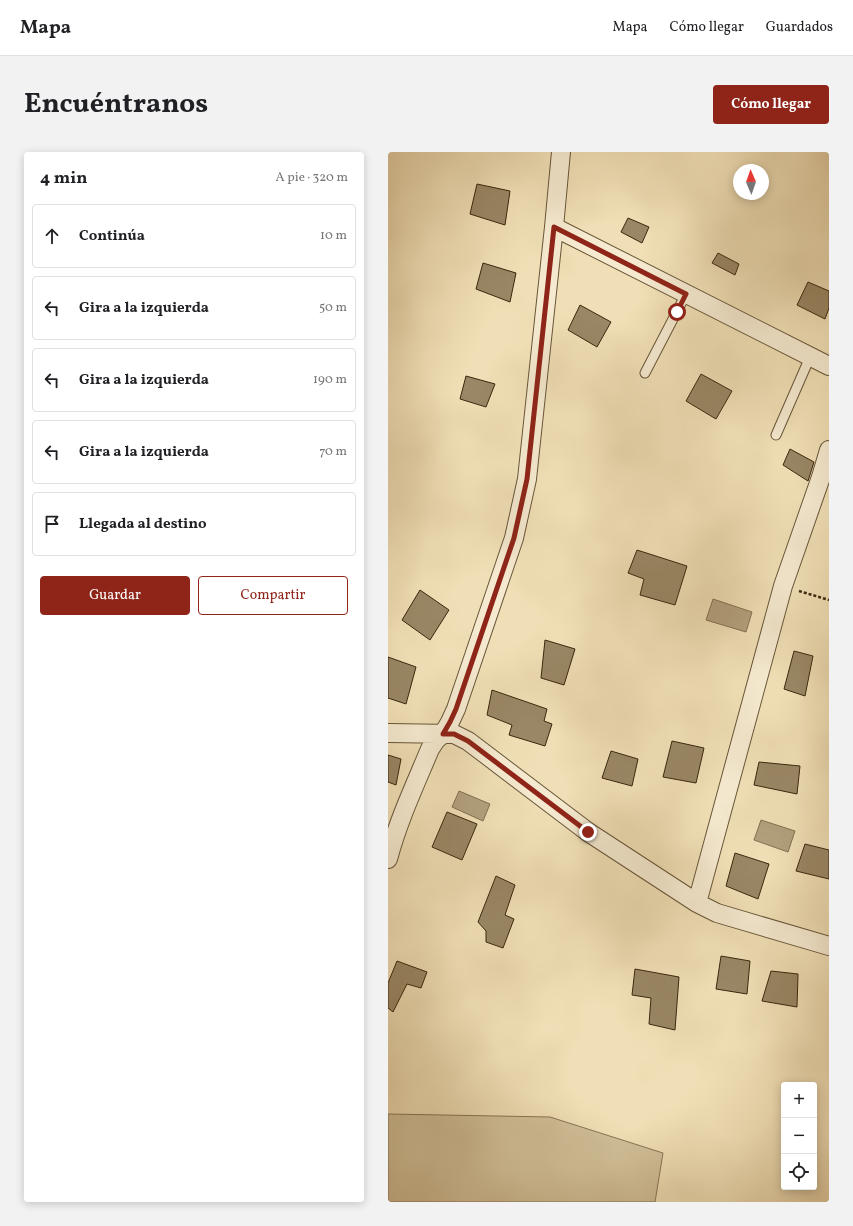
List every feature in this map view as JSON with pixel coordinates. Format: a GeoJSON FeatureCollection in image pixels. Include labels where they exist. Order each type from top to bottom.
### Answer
{"type":"FeatureCollection","features":[{"type":"Feature","properties":{"kind":"street"},"geometry":{"type":"LineString","coordinates":[[388,859],[393,839],[430,749],[436,740],[443,734],[456,709],[514,538],[525,486],[561,152]]}},
{"type":"Feature","properties":{"kind":"street"},"geometry":{"type":"LineString","coordinates":[[554,227],[829,366]]}},
{"type":"Feature","properties":{"kind":"street"},"geometry":{"type":"LineString","coordinates":[[697,903],[783,586],[829,450]]}},
{"type":"Feature","properties":{"kind":"street"},"geometry":{"type":"LineString","coordinates":[[388,733],[454,734],[468,741],[588,832],[697,903],[717,913],[829,946]]}},
{"type":"Feature","properties":{"kind":"lane"},"geometry":{"type":"LineString","coordinates":[[645,373],[686,294]]}},
{"type":"Feature","properties":{"kind":"lane"},"geometry":{"type":"LineString","coordinates":[[776,435],[810,357]]}},
{"type":"Feature","properties":{"kind":"path"},"geometry":{"type":"LineString","coordinates":[[783,586],[829,600]]}},
{"type":"Feature","properties":{"kind":"shaded area"},"geometry":{"type":"Polygon","coordinates":[[[713,599],[752,612],[746,632],[706,620],[713,599]]]}},
{"type":"Feature","properties":{"kind":"shaded area"},"geometry":{"type":"Polygon","coordinates":[[[459,791],[490,804],[483,821],[452,807],[459,791]]]}},
{"type":"Feature","properties":{"kind":"shaded area"},"geometry":{"type":"Polygon","coordinates":[[[761,820],[795,831],[788,852],[754,840],[761,820]]]}},
{"type":"Feature","properties":{"kind":"shaded area"},"geometry":{"type":"Polygon","coordinates":[[[388,1114],[550,1117],[663,1153],[655,1202],[388,1202],[388,1114]]]}},
{"type":"Feature","properties":{"kind":"building"},"geometry":{"type":"Polygon","coordinates":[[[477,184],[510,191],[505,225],[470,214],[477,184]]]}},
{"type":"Feature","properties":{"kind":"building"},"geometry":{"type":"Polygon","coordinates":[[[628,218],[649,227],[642,243],[621,232],[628,218]]]}},
{"type":"Feature","properties":{"kind":"building"},"geometry":{"type":"Polygon","coordinates":[[[718,253],[739,264],[735,275],[712,263],[718,253]]]}},
{"type":"Feature","properties":{"kind":"building"},"geometry":{"type":"Polygon","coordinates":[[[483,263],[516,273],[510,302],[476,289],[483,263]]]}},
{"type":"Feature","properties":{"kind":"building"},"geometry":{"type":"Polygon","coordinates":[[[808,282],[829,291],[829,308],[825,319],[797,305],[808,282]]]}},
{"type":"Feature","properties":{"kind":"building"},"geometry":{"type":"Polygon","coordinates":[[[580,305],[611,322],[597,347],[568,330],[580,305]]]}},
{"type":"Feature","properties":{"kind":"building"},"geometry":{"type":"Polygon","coordinates":[[[701,374],[732,391],[716,419],[686,401],[701,374]]]}},
{"type":"Feature","properties":{"kind":"building"},"geometry":{"type":"Polygon","coordinates":[[[466,376],[495,384],[486,407],[460,399],[466,376]]]}},
{"type":"Feature","properties":{"kind":"building"},"geometry":{"type":"Polygon","coordinates":[[[790,449],[814,462],[808,481],[783,465],[790,449]]]}},
{"type":"Feature","properties":{"kind":"building"},"geometry":{"type":"Polygon","coordinates":[[[637,550],[687,566],[675,605],[640,595],[644,579],[628,573],[637,550]]]}},
{"type":"Feature","properties":{"kind":"building"},"geometry":{"type":"Polygon","coordinates":[[[420,590],[449,610],[430,640],[402,620],[420,590]]]}},
{"type":"Feature","properties":{"kind":"building"},"geometry":{"type":"Polygon","coordinates":[[[545,640],[575,649],[564,685],[541,678],[545,640]]]}},
{"type":"Feature","properties":{"kind":"building"},"geometry":{"type":"Polygon","coordinates":[[[794,651],[813,656],[805,696],[784,689],[794,651]]]}},
{"type":"Feature","properties":{"kind":"building"},"geometry":{"type":"Polygon","coordinates":[[[388,657],[416,667],[406,704],[388,698],[388,657]]]}},
{"type":"Feature","properties":{"kind":"building"},"geometry":{"type":"Polygon","coordinates":[[[492,690],[547,709],[544,721],[552,724],[545,746],[509,735],[512,725],[487,715],[492,690]]]}},
{"type":"Feature","properties":{"kind":"building"},"geometry":{"type":"Polygon","coordinates":[[[672,741],[704,748],[696,783],[663,777],[672,741]]]}},
{"type":"Feature","properties":{"kind":"building"},"geometry":{"type":"Polygon","coordinates":[[[611,751],[638,759],[632,786],[602,778],[611,751]]]}},
{"type":"Feature","properties":{"kind":"building"},"geometry":{"type":"Polygon","coordinates":[[[388,755],[401,759],[396,785],[388,782],[388,755]]]}},
{"type":"Feature","properties":{"kind":"building"},"geometry":{"type":"Polygon","coordinates":[[[759,762],[800,766],[797,794],[754,785],[759,762]]]}},
{"type":"Feature","properties":{"kind":"building"},"geometry":{"type":"Polygon","coordinates":[[[447,812],[477,824],[462,860],[432,847],[447,812]]]}},
{"type":"Feature","properties":{"kind":"building"},"geometry":{"type":"Polygon","coordinates":[[[805,844],[829,850],[829,879],[796,871],[805,844]]]}},
{"type":"Feature","properties":{"kind":"building"},"geometry":{"type":"Polygon","coordinates":[[[735,853],[769,864],[758,899],[726,886],[735,853]]]}},
{"type":"Feature","properties":{"kind":"building"},"geometry":{"type":"Polygon","coordinates":[[[496,876],[515,885],[505,915],[514,919],[503,948],[486,942],[486,931],[478,922],[496,876]]]}},
{"type":"Feature","properties":{"kind":"building"},"geometry":{"type":"Polygon","coordinates":[[[721,956],[750,961],[747,994],[716,989],[721,956]]]}},
{"type":"Feature","properties":{"kind":"building"},"geometry":{"type":"Polygon","coordinates":[[[397,961],[427,972],[421,988],[407,984],[393,1012],[388,1008],[388,983],[397,961]]]}},
{"type":"Feature","properties":{"kind":"building"},"geometry":{"type":"Polygon","coordinates":[[[635,969],[679,977],[675,1030],[649,1024],[651,998],[632,995],[635,969]]]}},
{"type":"Feature","properties":{"kind":"building"},"geometry":{"type":"Polygon","coordinates":[[[771,971],[798,974],[797,1007],[762,1001],[771,971]]]}},
{"type":"Feature","properties":{"kind":"route"},"geometry":{"type":"LineString","coordinates":[[588,832],[468,741],[454,734],[443,734],[456,709],[514,538],[527,479],[554,227],[686,294],[677,312]]}}]}
